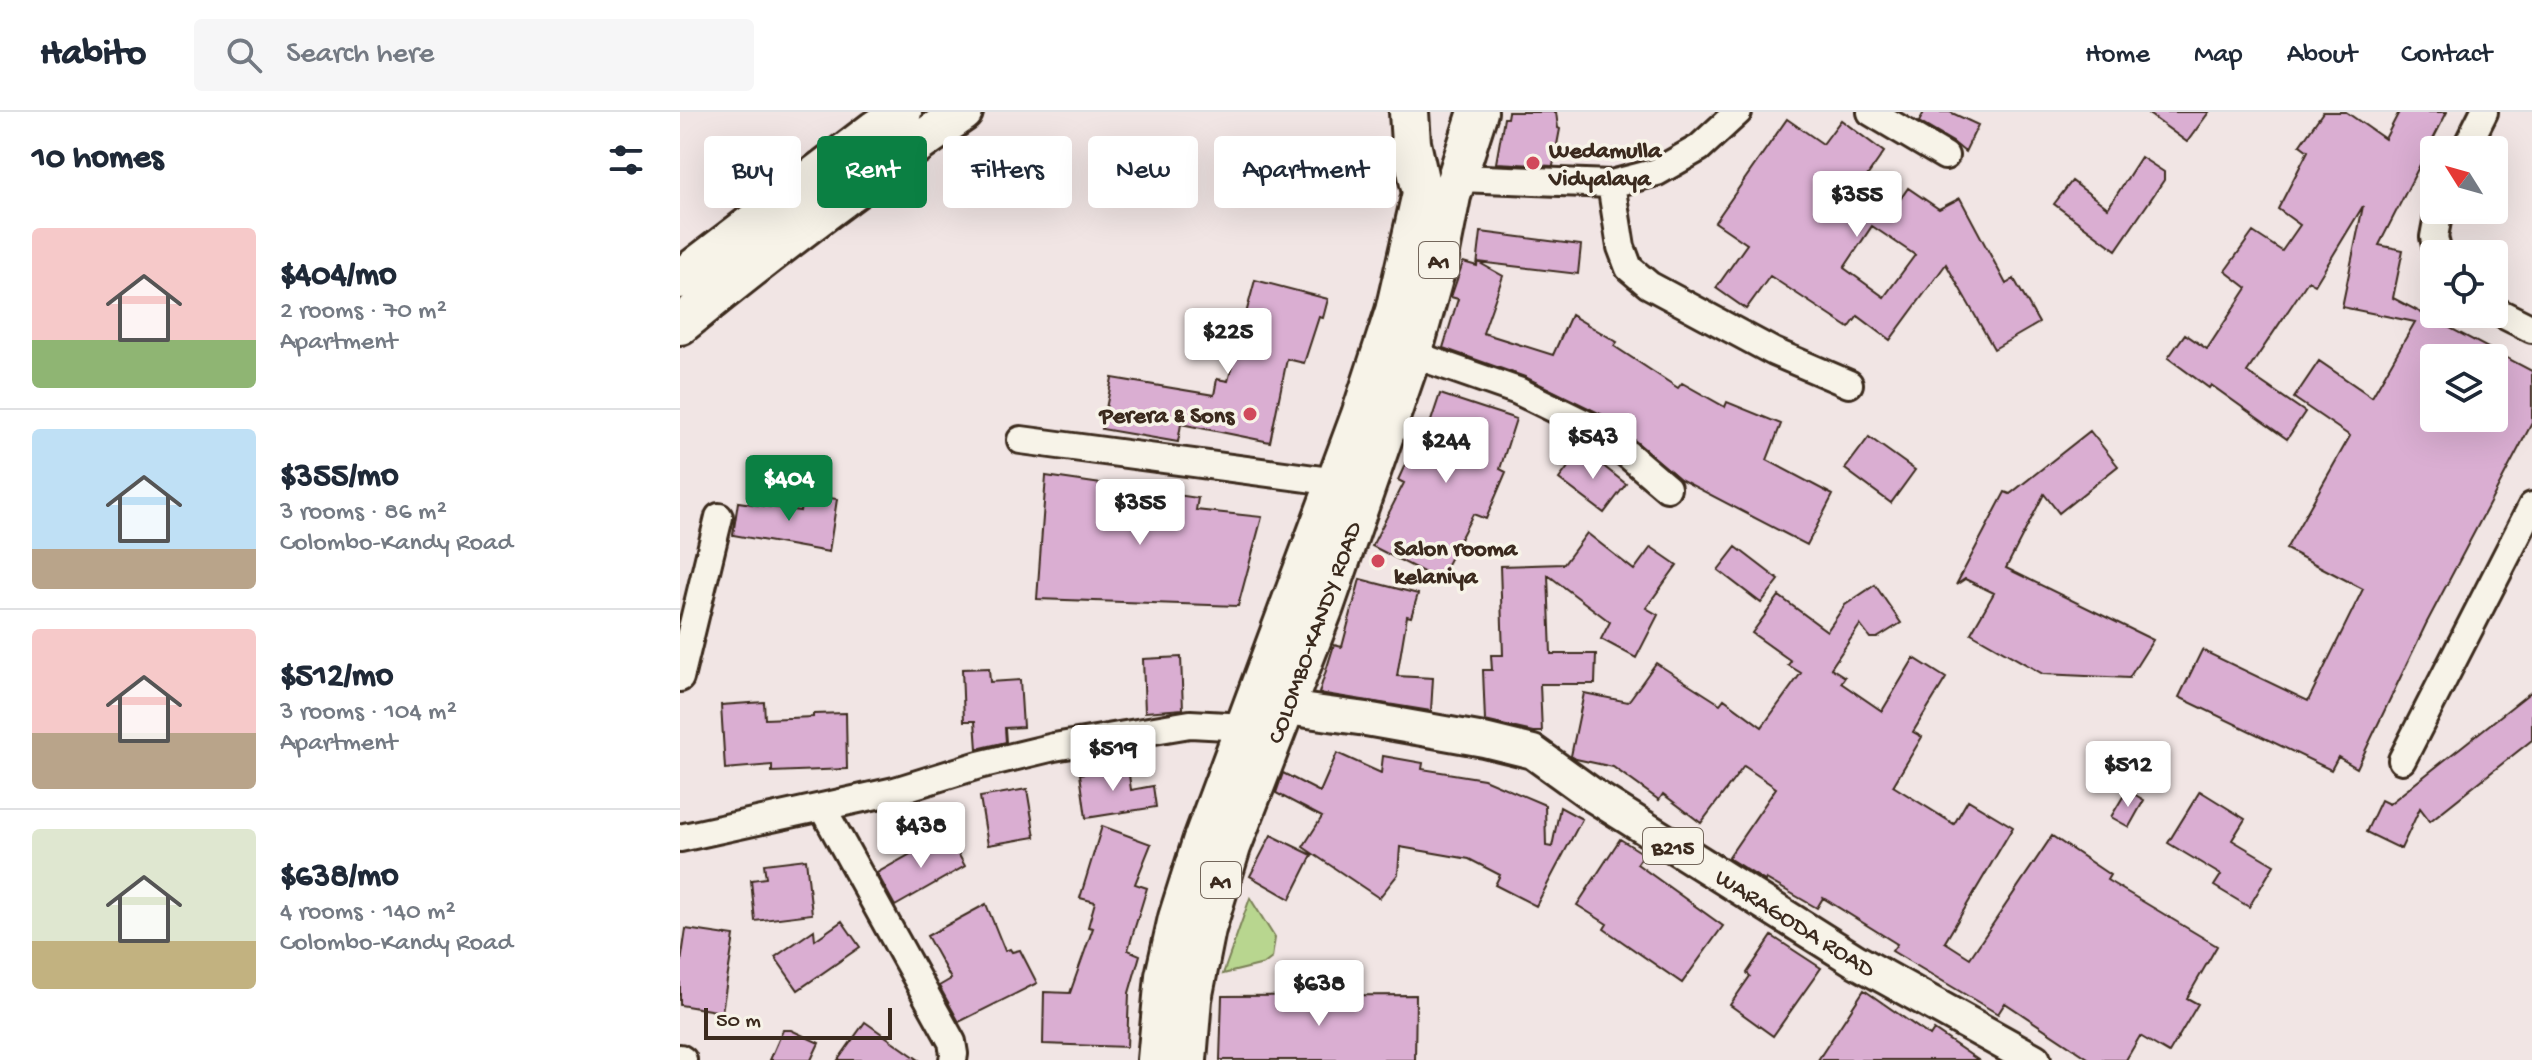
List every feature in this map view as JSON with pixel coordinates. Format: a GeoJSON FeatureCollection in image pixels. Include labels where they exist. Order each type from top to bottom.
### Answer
{"type":"FeatureCollection","features":[{"type":"Feature","properties":{"kind":"highway"},"geometry":{"type":"LineString","coordinates":[[680,279],[902,112]]}},
{"type":"Feature","properties":{"kind":"highway"},"geometry":{"type":"LineString","coordinates":[[680,325],[779,246],[963,112]]}},
{"type":"Feature","properties":{"kind":"highway","name":"COLOMBO-KANDY ROAD"},"geometry":{"type":"LineString","coordinates":[[1157,1060],[1165,976],[1178,918],[1205,831],[1337,482],[1395,311],[1422,193],[1411,143],[1409,112]]}},
{"type":"Feature","properties":{"kind":"highway"},"geometry":{"type":"LineString","coordinates":[[1449,112],[1460,172]]}},
{"type":"Feature","properties":{"kind":"highway","name":"COLOMBO-KANDY ROAD"},"geometry":{"type":"LineString","coordinates":[[1187,1060],[1190,1014],[1206,929],[1231,847],[1286,708],[1412,354],[1439,257],[1451,196],[1478,112]]}},
{"type":"Feature","properties":{"kind":"highway"},"geometry":{"type":"LineString","coordinates":[[1246,727],[1286,708]]}},
{"type":"Feature","properties":{"kind":"main road","name":"WARAGODA ROAD"},"geometry":{"type":"LineString","coordinates":[[1286,708],[1395,724],[1533,752],[1594,796],[1856,961],[2034,1060]]}},
{"type":"Feature","properties":{"kind":"street"},"geometry":{"type":"LineString","coordinates":[[1460,172],[1611,184],[1657,172],[1699,148],[1738,112]]}},
{"type":"Feature","properties":{"kind":"street"},"geometry":{"type":"LineString","coordinates":[[1871,112],[1945,156]]}},
{"type":"Feature","properties":{"kind":"street"},"geometry":{"type":"LineString","coordinates":[[2472,136],[2484,112]]}},
{"type":"Feature","properties":{"kind":"street"},"geometry":{"type":"LineString","coordinates":[[1611,184],[1621,247],[1629,268],[1649,285],[1774,352],[1849,384]]}},
{"type":"Feature","properties":{"kind":"street"},"geometry":{"type":"LineString","coordinates":[[2508,317],[2532,329]]}},
{"type":"Feature","properties":{"kind":"street"},"geometry":{"type":"LineString","coordinates":[[1412,354],[1518,391],[1600,431],[1667,488]]}},
{"type":"Feature","properties":{"kind":"street"},"geometry":{"type":"LineString","coordinates":[[1021,440],[1337,482]]}},
{"type":"Feature","properties":{"kind":"street"},"geometry":{"type":"LineString","coordinates":[[2402,760],[2532,506]]}},
{"type":"Feature","properties":{"kind":"street"},"geometry":{"type":"LineString","coordinates":[[680,678],[719,517]]}},
{"type":"Feature","properties":{"kind":"street"},"geometry":{"type":"LineString","coordinates":[[680,838],[895,791],[979,765],[1054,747],[1190,724],[1246,727]]}},
{"type":"Feature","properties":{"kind":"street"},"geometry":{"type":"LineString","coordinates":[[822,807],[952,1042],[953,1060]]}},
{"type":"Feature","properties":{"kind":"green space"},"geometry":{"type":"Polygon","coordinates":[[[1250,898],[1275,938],[1272,958],[1264,964],[1223,974],[1250,898]]]}},
{"type":"Feature","properties":{"kind":"building"},"geometry":{"type":"Polygon","coordinates":[[[1508,112],[1556,112],[1560,129],[1553,166],[1496,163],[1504,118],[1507,118],[1508,112]]]}},
{"type":"Feature","properties":{"kind":"building"},"geometry":{"type":"Polygon","coordinates":[[[1924,112],[1950,112],[1978,125],[1965,152],[1919,122],[1924,112]]]}},
{"type":"Feature","properties":{"kind":"building"},"geometry":{"type":"Polygon","coordinates":[[[2146,112],[2209,112],[2187,142],[2146,112]]]}},
{"type":"Feature","properties":{"kind":"building"},"geometry":{"type":"Polygon","coordinates":[[[2323,112],[2346,112],[2385,139],[2399,112],[2447,112],[2435,136],[2420,136],[2420,165],[2379,245],[2403,250],[2393,298],[2420,312],[2420,328],[2450,328],[2481,344],[2420,344],[2420,432],[2508,432],[2508,358],[2532,371],[2532,423],[2426,624],[2357,768],[2338,757],[2331,770],[2179,697],[2202,650],[2308,701],[2363,589],[2286,549],[2350,436],[2294,398],[2319,361],[2372,397],[2415,322],[2342,307],[2363,206],[2315,285],[2308,281],[2247,372],[2305,412],[2287,439],[2168,358],[2185,334],[2207,349],[2247,288],[2225,271],[2253,232],[2282,251],[2300,225],[2278,209],[2308,151],[2300,145],[2323,112]]]}},
{"type":"Feature","properties":{"kind":"building"},"geometry":{"type":"Polygon","coordinates":[[[1787,119],[1823,144],[1841,120],[1884,152],[1863,182],[1897,204],[1908,188],[1939,209],[1960,198],[2006,284],[2014,279],[2039,323],[1994,349],[1946,264],[1890,340],[1858,316],[1849,328],[1770,276],[1746,309],[1716,288],[1747,244],[1715,222],[1787,119]],[[1872,226],[1844,268],[1884,297],[1915,255],[1872,226]]]}},
{"type":"Feature","properties":{"kind":"building"},"geometry":{"type":"Polygon","coordinates":[[[2141,157],[2164,172],[2164,180],[2116,250],[2054,204],[2072,181],[2108,208],[2141,157]]]}},
{"type":"Feature","properties":{"kind":"building"},"geometry":{"type":"Polygon","coordinates":[[[1481,232],[1581,245],[1578,274],[1478,262],[1503,276],[1483,333],[1553,355],[1571,315],[1617,342],[1614,346],[1678,388],[1682,383],[1725,407],[1727,402],[1781,424],[1767,460],[1833,495],[1807,545],[1680,479],[1607,417],[1525,377],[1443,348],[1458,299],[1451,297],[1463,262],[1477,266],[1481,232]]]}},
{"type":"Feature","properties":{"kind":"building"},"geometry":{"type":"Polygon","coordinates":[[[1255,280],[1328,299],[1304,363],[1287,359],[1270,442],[1181,424],[1178,442],[1102,429],[1112,378],[1214,395],[1217,379],[1228,381],[1255,280]]]}},
{"type":"Feature","properties":{"kind":"building"},"geometry":{"type":"Polygon","coordinates":[[[1440,394],[1516,419],[1500,469],[1506,472],[1486,519],[1473,514],[1439,580],[1372,546],[1404,483],[1398,480],[1419,434],[1426,436],[1440,394]]]}},
{"type":"Feature","properties":{"kind":"building"},"geometry":{"type":"Polygon","coordinates":[[[2090,431],[2118,466],[2059,513],[2044,494],[2006,568],[2153,640],[2129,678],[2043,674],[1971,633],[1994,593],[1965,579],[1956,585],[2005,492],[2010,494],[2090,431]]]}},
{"type":"Feature","properties":{"kind":"building"},"geometry":{"type":"Polygon","coordinates":[[[1869,437],[1915,470],[1891,503],[1845,469],[1869,437]]]}},
{"type":"Feature","properties":{"kind":"building"},"geometry":{"type":"Polygon","coordinates":[[[1582,449],[1626,484],[1604,513],[1559,479],[1582,449]]]}},
{"type":"Feature","properties":{"kind":"building"},"geometry":{"type":"Polygon","coordinates":[[[1046,476],[1198,498],[1196,510],[1262,517],[1238,606],[1037,599],[1046,476]]]}},
{"type":"Feature","properties":{"kind":"building"},"geometry":{"type":"Polygon","coordinates":[[[803,494],[837,499],[829,552],[733,535],[738,502],[800,511],[803,494]]]}},
{"type":"Feature","properties":{"kind":"building"},"geometry":{"type":"Polygon","coordinates":[[[1587,533],[1634,570],[1651,547],[1677,565],[1646,608],[1658,615],[1636,658],[1601,639],[1610,622],[1548,575],[1551,654],[1596,654],[1595,684],[1540,684],[1542,732],[1485,721],[1483,670],[1492,670],[1491,655],[1503,655],[1500,566],[1564,564],[1587,533]]]}},
{"type":"Feature","properties":{"kind":"building"},"geometry":{"type":"Polygon","coordinates":[[[1736,547],[1779,580],[1761,603],[1718,570],[1736,547]]]}},
{"type":"Feature","properties":{"kind":"building"},"geometry":{"type":"Polygon","coordinates":[[[1360,579],[1418,594],[1411,617],[1407,616],[1397,676],[1433,678],[1431,711],[1319,693],[1334,645],[1342,647],[1360,579]]]}},
{"type":"Feature","properties":{"kind":"building"},"geometry":{"type":"Polygon","coordinates":[[[1875,585],[1901,623],[1877,638],[1870,638],[1860,625],[1831,668],[1845,677],[1841,683],[1882,711],[1914,658],[1946,678],[1913,732],[1922,737],[1893,786],[1954,824],[1968,800],[2013,827],[1945,942],[1970,958],[2052,836],[2110,875],[2107,880],[2217,946],[2187,998],[2198,1004],[2169,1053],[2140,1036],[2126,1060],[2091,1060],[2005,1003],[1998,1014],[1892,951],[1897,944],[1823,898],[1817,908],[1728,858],[1776,788],[1744,766],[1701,823],[1663,794],[1659,800],[1613,767],[1571,756],[1584,693],[1628,702],[1656,663],[1720,704],[1724,699],[1762,727],[1801,673],[1788,665],[1791,661],[1752,633],[1779,596],[1827,631],[1845,605],[1875,585]]]}},
{"type":"Feature","properties":{"kind":"building"},"geometry":{"type":"Polygon","coordinates":[[[1181,657],[1183,709],[1145,712],[1143,659],[1181,657]]]}},
{"type":"Feature","properties":{"kind":"building"},"geometry":{"type":"Polygon","coordinates":[[[989,668],[990,682],[1020,680],[1023,727],[1005,728],[1006,742],[977,749],[975,721],[964,721],[962,669],[989,668]]]}},
{"type":"Feature","properties":{"kind":"building"},"geometry":{"type":"Polygon","coordinates":[[[2532,691],[2532,740],[2430,821],[2420,808],[2401,849],[2366,832],[2381,800],[2389,804],[2532,691]]]}},
{"type":"Feature","properties":{"kind":"building"},"geometry":{"type":"Polygon","coordinates":[[[764,702],[765,719],[846,713],[847,769],[772,772],[772,765],[725,769],[721,705],[764,702]]]}},
{"type":"Feature","properties":{"kind":"building"},"geometry":{"type":"Polygon","coordinates":[[[1337,753],[1381,773],[1383,756],[1423,763],[1422,769],[1484,779],[1545,805],[1546,846],[1552,847],[1560,807],[1582,819],[1536,906],[1495,885],[1500,875],[1469,859],[1400,847],[1398,874],[1379,898],[1303,847],[1322,817],[1276,793],[1283,773],[1320,792],[1337,753]]]}},
{"type":"Feature","properties":{"kind":"building"},"geometry":{"type":"Polygon","coordinates":[[[1128,767],[1131,790],[1153,786],[1156,807],[1086,818],[1080,774],[1128,767]]]}},
{"type":"Feature","properties":{"kind":"building"},"geometry":{"type":"Polygon","coordinates":[[[1027,789],[1035,837],[988,845],[980,797],[1027,789]]]}},
{"type":"Feature","properties":{"kind":"building"},"geometry":{"type":"Polygon","coordinates":[[[2127,790],[2144,800],[2129,827],[2111,817],[2127,790]]]}},
{"type":"Feature","properties":{"kind":"building"},"geometry":{"type":"Polygon","coordinates":[[[2200,791],[2245,819],[2232,840],[2274,865],[2249,907],[2214,886],[2221,875],[2168,843],[2200,791]]]}},
{"type":"Feature","properties":{"kind":"building"},"geometry":{"type":"Polygon","coordinates":[[[1102,826],[1151,844],[1135,884],[1147,888],[1128,950],[1140,955],[1129,993],[1127,1047],[1043,1044],[1044,992],[1070,993],[1093,928],[1088,927],[1095,902],[1080,898],[1102,826]]]}},
{"type":"Feature","properties":{"kind":"building"},"geometry":{"type":"Polygon","coordinates":[[[1271,835],[1312,855],[1290,899],[1250,876],[1271,835]]]}},
{"type":"Feature","properties":{"kind":"building"},"geometry":{"type":"Polygon","coordinates":[[[941,837],[949,837],[965,866],[895,906],[877,873],[941,837]]]}},
{"type":"Feature","properties":{"kind":"building"},"geometry":{"type":"Polygon","coordinates":[[[1620,839],[1644,854],[1637,864],[1723,926],[1682,983],[1604,929],[1607,924],[1577,905],[1620,839]]]}},
{"type":"Feature","properties":{"kind":"building"},"geometry":{"type":"Polygon","coordinates":[[[806,859],[812,914],[755,921],[751,880],[766,878],[764,864],[806,859]]]}},
{"type":"Feature","properties":{"kind":"building"},"geometry":{"type":"Polygon","coordinates":[[[986,904],[1005,951],[1020,950],[1037,983],[959,1022],[939,986],[951,979],[927,936],[986,904]]]}},
{"type":"Feature","properties":{"kind":"building"},"geometry":{"type":"Polygon","coordinates":[[[842,921],[860,947],[798,990],[775,957],[814,930],[815,940],[842,921]]]}},
{"type":"Feature","properties":{"kind":"building"},"geometry":{"type":"Polygon","coordinates":[[[686,929],[734,936],[722,1012],[680,1005],[680,969],[686,929]]]}},
{"type":"Feature","properties":{"kind":"building"},"geometry":{"type":"Polygon","coordinates":[[[1772,936],[1821,968],[1773,1036],[1730,1005],[1772,936]]]}},
{"type":"Feature","properties":{"kind":"building"},"geometry":{"type":"Polygon","coordinates":[[[1864,990],[1930,1036],[1934,1030],[1978,1060],[1818,1060],[1864,990]]]}},
{"type":"Feature","properties":{"kind":"building"},"geometry":{"type":"Polygon","coordinates":[[[1416,995],[1415,1060],[1220,1060],[1222,996],[1416,995]]]}},
{"type":"Feature","properties":{"kind":"building"},"geometry":{"type":"Polygon","coordinates":[[[865,1022],[919,1060],[838,1060],[865,1022]]]}},
{"type":"Feature","properties":{"kind":"building"},"geometry":{"type":"Polygon","coordinates":[[[783,1030],[791,1030],[819,1043],[811,1060],[770,1060],[783,1030]]]}},
{"type":"Feature","properties":{"kind":"place","name":"Wedamulla Vidyalaya"},"geometry":{"type":"Point","coordinates":[1533,163]}},
{"type":"Feature","properties":{"kind":"place","name":"Perera & Sons"},"geometry":{"type":"Point","coordinates":[1250,414]}},
{"type":"Feature","properties":{"kind":"place","name":"Salon rooma kelaniya"},"geometry":{"type":"Point","coordinates":[1378,561]}}]}
